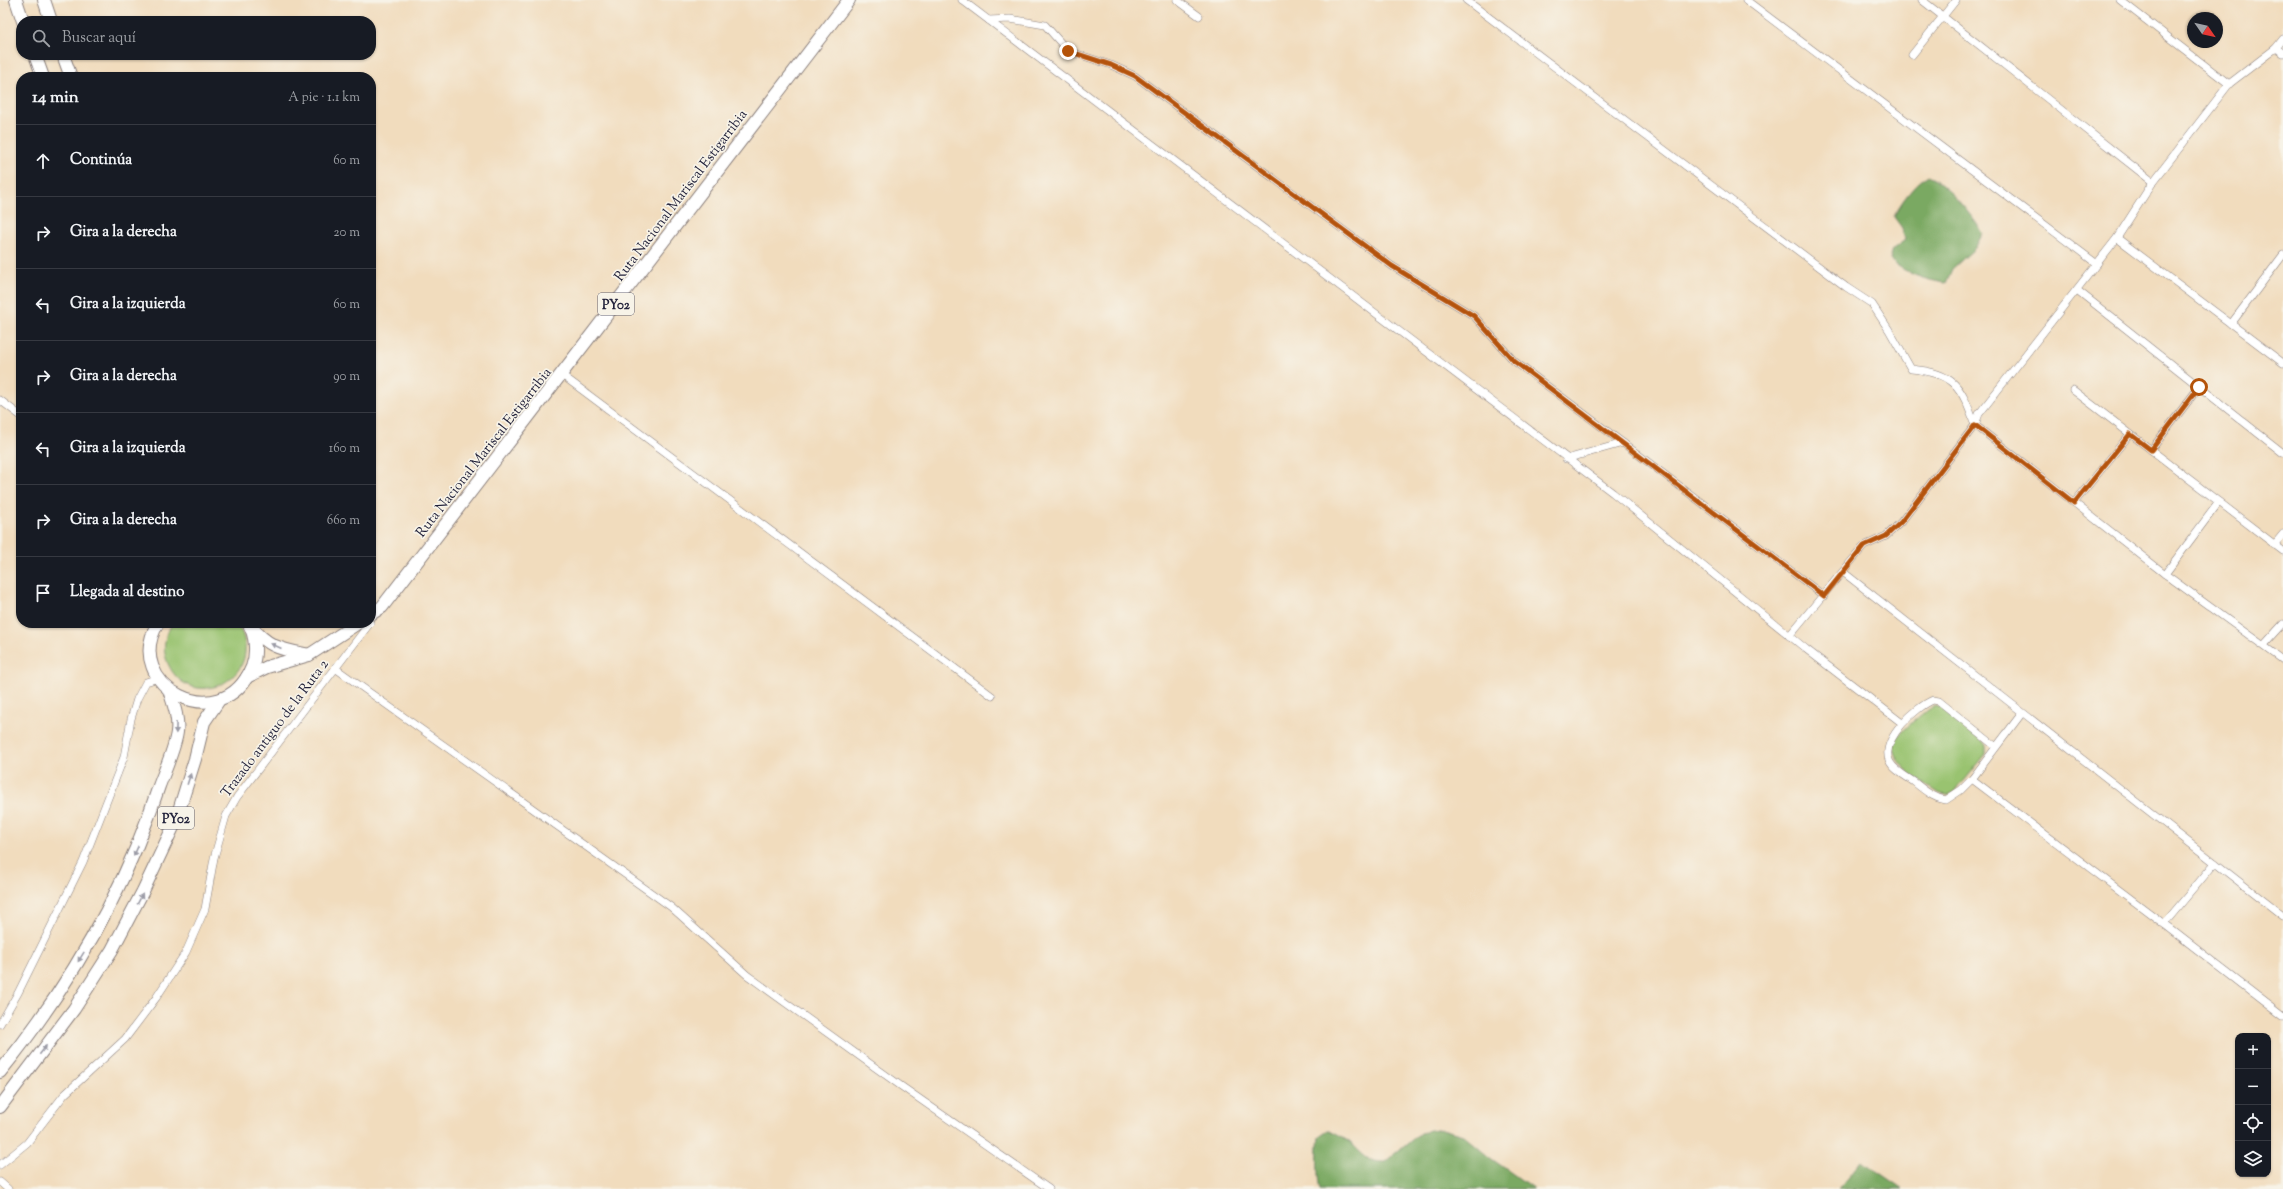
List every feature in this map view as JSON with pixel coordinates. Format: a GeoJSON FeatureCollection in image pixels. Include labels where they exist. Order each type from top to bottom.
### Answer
{"type":"FeatureCollection","features":[{"type":"Feature","properties":{"kind":"main road"},"geometry":{"type":"LineString","coordinates":[[16,0],[21,16]]}},
{"type":"Feature","properties":{"kind":"main road"},"geometry":{"type":"LineString","coordinates":[[44,0],[49,16]]}},
{"type":"Feature","properties":{"kind":"main road","name":"Ruta Nacional Mariscal Estigarribia"},"geometry":{"type":"LineString","coordinates":[[376,611],[382,607],[562,375],[849,0]]}},
{"type":"Feature","properties":{"kind":"main road"},"geometry":{"type":"LineString","coordinates":[[37,60],[42,72]]}},
{"type":"Feature","properties":{"kind":"main road"},"geometry":{"type":"LineString","coordinates":[[65,60],[69,72]]}},
{"type":"Feature","properties":{"kind":"main road","name":"PY02"},"geometry":{"type":"LineString","coordinates":[[155,628],[150,646],[152,663],[158,678],[169,690],[184,699],[202,702],[219,700],[235,691],[247,678],[267,667],[309,655],[350,628]]}},
{"type":"Feature","properties":{"kind":"main road","name":"PY02"},"geometry":{"type":"LineString","coordinates":[[247,678],[254,661],[255,642],[250,628]]}},
{"type":"Feature","properties":{"kind":"main road","name":"PY02"},"geometry":{"type":"LineString","coordinates":[[252,628],[263,640],[283,650],[309,655]]}},
{"type":"Feature","properties":{"kind":"main road","name":"PY02"},"geometry":{"type":"LineString","coordinates":[[0,1072],[50,1006],[86,949],[121,885],[144,832],[177,732],[175,710],[169,690]]}},
{"type":"Feature","properties":{"kind":"main road","name":"PY02"},"geometry":{"type":"LineString","coordinates":[[0,1107],[74,1009],[115,945],[143,891],[175,823],[195,759],[204,722],[219,700]]}},
{"type":"Feature","properties":{"kind":"street"},"geometry":{"type":"LineString","coordinates":[[962,0],[1566,459],[1613,493],[1790,636],[1902,723]]}},
{"type":"Feature","properties":{"kind":"street"},"geometry":{"type":"LineString","coordinates":[[1177,0],[1199,16]]}},
{"type":"Feature","properties":{"kind":"street"},"geometry":{"type":"LineString","coordinates":[[1466,0],[1846,288],[1872,304],[1889,330],[1910,369],[1934,371],[1950,379],[1965,397],[1975,425],[2165,574],[2283,660]]}},
{"type":"Feature","properties":{"kind":"street"},"geometry":{"type":"LineString","coordinates":[[1746,0],[2097,264]]}},
{"type":"Feature","properties":{"kind":"street"},"geometry":{"type":"LineString","coordinates":[[1922,0],[2153,182]]}},
{"type":"Feature","properties":{"kind":"street"},"geometry":{"type":"LineString","coordinates":[[1912,55],[1956,0]]}},
{"type":"Feature","properties":{"kind":"street"},"geometry":{"type":"LineString","coordinates":[[2120,0],[2229,84]]}},
{"type":"Feature","properties":{"kind":"street"},"geometry":{"type":"LineString","coordinates":[[989,20],[1010,19],[1045,25],[1068,51],[1111,65],[1135,76],[1392,266],[1474,316],[1514,361],[1824,596]]}},
{"type":"Feature","properties":{"kind":"street"},"geometry":{"type":"LineString","coordinates":[[1790,636],[1864,546],[1886,536],[1901,522],[1975,425],[1979,414],[2117,238],[2153,182],[2229,84],[2276,48],[2283,39]]}},
{"type":"Feature","properties":{"kind":"street"},"geometry":{"type":"LineString","coordinates":[[2276,48],[2283,53]]}},
{"type":"Feature","properties":{"kind":"street"},"geometry":{"type":"LineString","coordinates":[[2117,238],[2283,363]]}},
{"type":"Feature","properties":{"kind":"street"},"geometry":{"type":"LineString","coordinates":[[2231,324],[2283,255]]}},
{"type":"Feature","properties":{"kind":"street"},"geometry":{"type":"LineString","coordinates":[[2077,290],[2283,452]]}},
{"type":"Feature","properties":{"kind":"street"},"geometry":{"type":"LineString","coordinates":[[562,375],[992,696]]}},
{"type":"Feature","properties":{"kind":"street"},"geometry":{"type":"LineString","coordinates":[[2151,450],[2199,387]]}},
{"type":"Feature","properties":{"kind":"street"},"geometry":{"type":"LineString","coordinates":[[2073,390],[2283,551]]}},
{"type":"Feature","properties":{"kind":"street"},"geometry":{"type":"LineString","coordinates":[[0,400],[16,412]]}},
{"type":"Feature","properties":{"kind":"street"},"geometry":{"type":"LineString","coordinates":[[2074,503],[2130,434]]}},
{"type":"Feature","properties":{"kind":"street"},"geometry":{"type":"LineString","coordinates":[[1566,459],[1623,443]]}},
{"type":"Feature","properties":{"kind":"street"},"geometry":{"type":"LineString","coordinates":[[2165,574],[2219,502]]}},
{"type":"Feature","properties":{"kind":"street"},"geometry":{"type":"LineString","coordinates":[[2274,544],[2283,534]]}},
{"type":"Feature","properties":{"kind":"street"},"geometry":{"type":"LineString","coordinates":[[1842,572],[2283,916]]}},
{"type":"Feature","properties":{"kind":"street","name":"Trazado antiguo de la Ruta 2"},"geometry":{"type":"LineString","coordinates":[[376,614],[382,607]]}},
{"type":"Feature","properties":{"kind":"street"},"geometry":{"type":"LineString","coordinates":[[2264,645],[2283,624]]}},
{"type":"Feature","properties":{"kind":"street","name":"Trazado antiguo de la Ruta 2"},"geometry":{"type":"LineString","coordinates":[[0,1164],[26,1143],[64,1095],[124,1039],[156,998],[186,952],[205,909],[214,858],[226,816],[237,797],[365,628]]}},
{"type":"Feature","properties":{"kind":"street"},"geometry":{"type":"LineString","coordinates":[[335,668],[671,907],[753,979],[901,1086],[1050,1189]]}},
{"type":"Feature","properties":{"kind":"street"},"geometry":{"type":"LineString","coordinates":[[0,1024],[18,993],[83,862],[124,757],[131,719],[137,698],[146,682],[158,678]]}},
{"type":"Feature","properties":{"kind":"street"},"geometry":{"type":"LineString","coordinates":[[1995,746],[1939,701],[1933,700],[1928,702],[1902,723],[1894,737],[1888,754],[1891,764],[1939,799],[1952,797],[1972,779],[1995,746],[2022,713]]}},
{"type":"Feature","properties":{"kind":"street"},"geometry":{"type":"LineString","coordinates":[[1972,779],[2283,1016]]}},
{"type":"Feature","properties":{"kind":"street"},"geometry":{"type":"LineString","coordinates":[[2164,924],[2215,863]]}},
{"type":"Feature","properties":{"kind":"street"},"geometry":{"type":"LineString","coordinates":[[0,1182],[8,1189]]}},
{"type":"Feature","properties":{"kind":"green space"},"geometry":{"type":"Polygon","coordinates":[[[1928,175],[1944,187],[1958,201],[1983,233],[1975,248],[1952,269],[1946,283],[1916,276],[1890,260],[1893,249],[1905,240],[1902,228],[1894,217],[1908,194],[1928,175]]]}},
{"type":"Feature","properties":{"kind":"green space"},"geometry":{"type":"Polygon","coordinates":[[[170,628],[239,628],[245,643],[243,660],[235,674],[222,684],[206,688],[190,686],[176,676],[166,658],[164,649],[170,628]]]}},
{"type":"Feature","properties":{"kind":"green space"},"geometry":{"type":"Polygon","coordinates":[[[1934,706],[1940,707],[1983,741],[1986,746],[1986,754],[1955,792],[1948,795],[1940,794],[1917,779],[1902,765],[1894,750],[1895,742],[1900,734],[1928,709],[1934,706]]]}},
{"type":"Feature","properties":{"kind":"green space"},"geometry":{"type":"Polygon","coordinates":[[[1442,1129],[1463,1135],[1489,1157],[1534,1189],[1320,1189],[1318,1178],[1319,1136],[1328,1130],[1348,1141],[1368,1159],[1378,1162],[1386,1162],[1420,1133],[1442,1129]]]}},
{"type":"Feature","properties":{"kind":"green space"},"geometry":{"type":"Polygon","coordinates":[[[1862,1161],[1903,1189],[1839,1189],[1862,1161]]]}},
{"type":"Feature","properties":{"kind":"route"},"geometry":{"type":"LineString","coordinates":[[1068,51],[1076,55],[1111,65],[1135,76],[1392,266],[1466,310],[1474,316],[1514,361],[1824,596],[1864,546],[1886,536],[1901,522],[1975,425],[2074,503],[2130,434],[2151,450],[2199,387]]}}]}
